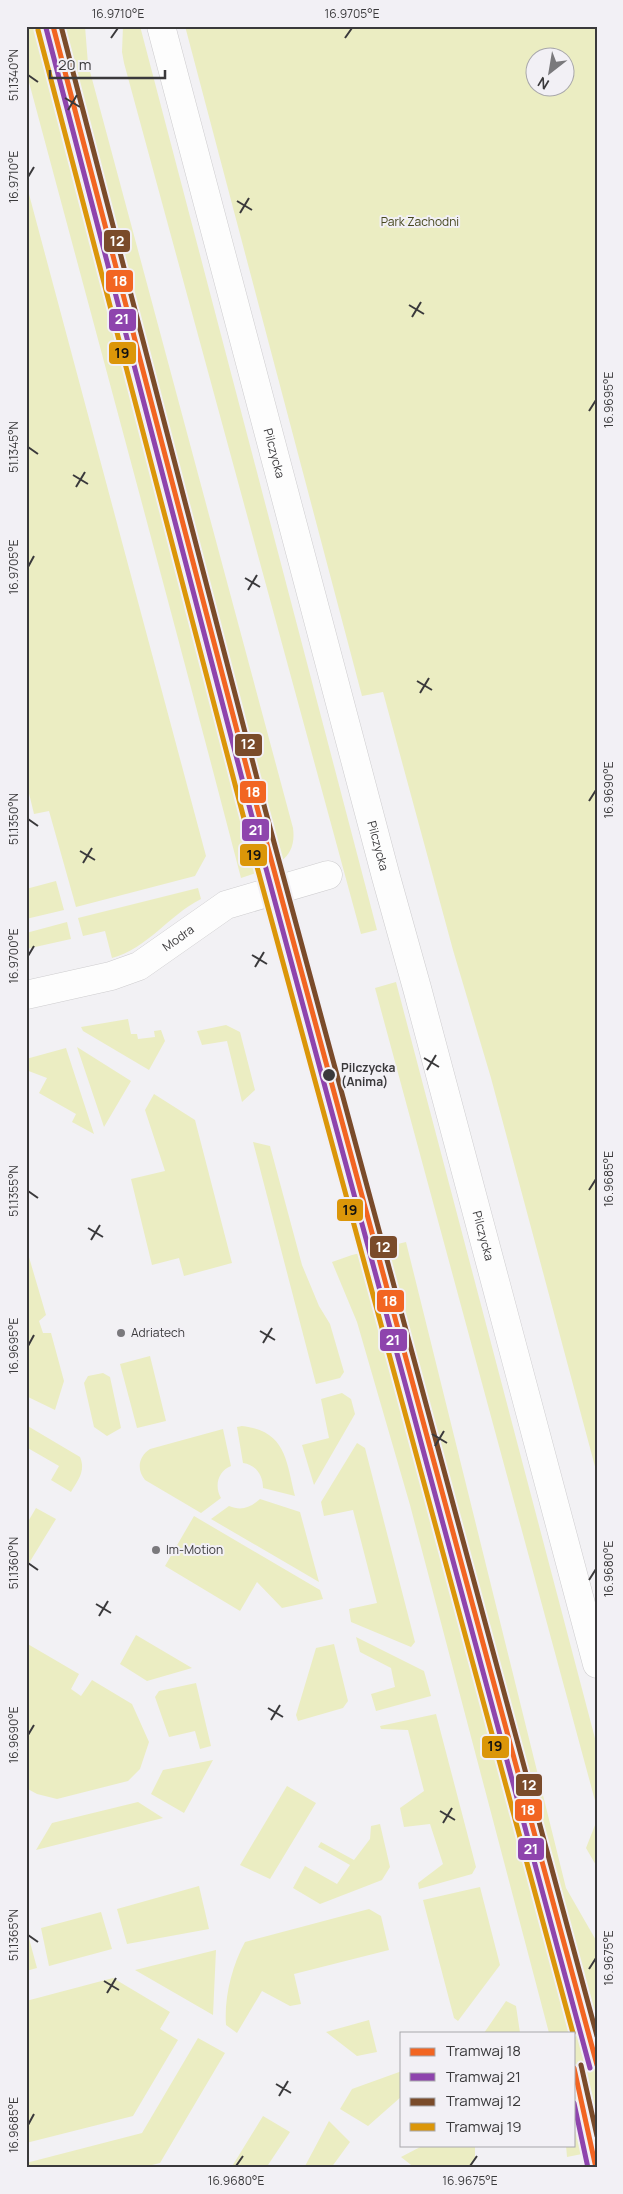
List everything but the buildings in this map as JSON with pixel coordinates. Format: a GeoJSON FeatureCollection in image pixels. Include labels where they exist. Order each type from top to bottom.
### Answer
{"type":"FeatureCollection","features":[{"type":"Feature","properties":{"kind":"street","name":"Pilczycka"},"geometry":{"type":"LineString","coordinates":[[161,26],[597,1664]]}},
{"type":"Feature","properties":{"kind":"street","name":"Modra"},"geometry":{"type":"LineString","coordinates":[[26,995],[111,976],[140,966],[226,904],[328,875]]}},
{"type":"Feature","properties":{"kind":"green space"},"geometry":{"type":"Polygon","coordinates":[[[26,26],[85,26],[88,64],[293,828],[291,850],[286,857],[270,868],[241,878],[26,71],[26,26]]]}},
{"type":"Feature","properties":{"kind":"green space"},"geometry":{"type":"Polygon","coordinates":[[[123,26],[140,26],[377,930],[361,934],[124,63],[122,52],[123,26]]]}},
{"type":"Feature","properties":{"kind":"green space","name":"Park Zachodni"},"geometry":{"type":"Polygon","coordinates":[[[185,26],[597,26],[597,1474],[491,1078],[453,950],[383,692],[362,696],[185,26]]]}},
{"type":"Feature","properties":{"kind":"green space"},"geometry":{"type":"Polygon","coordinates":[[[26,183],[206,856],[195,876],[76,907],[49,811],[34,814],[26,781],[26,183]]]}},
{"type":"Feature","properties":{"kind":"green space"},"geometry":{"type":"Polygon","coordinates":[[[56,881],[64,910],[26,919],[26,889],[56,881]]]}},
{"type":"Feature","properties":{"kind":"green space"},"geometry":{"type":"Polygon","coordinates":[[[198,888],[201,899],[189,906],[147,940],[125,954],[112,958],[105,931],[83,936],[78,918],[198,888]]]}},
{"type":"Feature","properties":{"kind":"green space"},"geometry":{"type":"Polygon","coordinates":[[[67,922],[71,939],[26,949],[26,933],[67,922]]]}},
{"type":"Feature","properties":{"kind":"green space"},"geometry":{"type":"Polygon","coordinates":[[[396,982],[597,1746],[597,1808],[375,988],[396,982]]]}},
{"type":"Feature","properties":{"kind":"green space"},"geometry":{"type":"Polygon","coordinates":[[[128,1019],[131,1034],[137,1034],[138,1039],[155,1037],[154,1031],[161,1030],[165,1041],[149,1070],[83,1031],[81,1027],[128,1019]]]}},
{"type":"Feature","properties":{"kind":"green space"},"geometry":{"type":"Polygon","coordinates":[[[226,1025],[240,1032],[255,1090],[242,1102],[227,1041],[202,1045],[197,1031],[226,1025]]]}},
{"type":"Feature","properties":{"kind":"green space"},"geometry":{"type":"Polygon","coordinates":[[[77,1047],[131,1081],[104,1127],[77,1047]]]}},
{"type":"Feature","properties":{"kind":"green space"},"geometry":{"type":"Polygon","coordinates":[[[66,1048],[94,1134],[72,1122],[76,1114],[39,1093],[47,1078],[26,1070],[26,1059],[66,1048]]]}},
{"type":"Feature","properties":{"kind":"green space"},"geometry":{"type":"Polygon","coordinates":[[[154,1094],[195,1120],[232,1263],[184,1276],[179,1258],[152,1265],[131,1179],[165,1171],[145,1110],[154,1094]]]}},
{"type":"Feature","properties":{"kind":"green space"},"geometry":{"type":"Polygon","coordinates":[[[253,1142],[270,1146],[302,1265],[319,1306],[330,1324],[344,1372],[340,1378],[316,1384],[253,1142]]]}},
{"type":"Feature","properties":{"kind":"green space"},"geometry":{"type":"Polygon","coordinates":[[[406,1242],[566,1888],[597,1942],[597,2151],[567,2157],[566,2146],[576,2146],[576,2032],[549,2032],[410,1505],[357,1322],[332,1262],[352,1255],[406,1242]]]}},
{"type":"Feature","properties":{"kind":"green space"},"geometry":{"type":"Polygon","coordinates":[[[26,1247],[46,1315],[39,1321],[43,1333],[51,1333],[64,1381],[55,1410],[26,1396],[26,1247]]]}},
{"type":"Feature","properties":{"kind":"green space"},"geometry":{"type":"Polygon","coordinates":[[[150,1356],[166,1421],[137,1428],[120,1364],[150,1356]]]}},
{"type":"Feature","properties":{"kind":"green space"},"geometry":{"type":"Polygon","coordinates":[[[103,1373],[110,1377],[121,1428],[107,1436],[94,1427],[84,1383],[88,1376],[103,1373]]]}},
{"type":"Feature","properties":{"kind":"green space"},"geometry":{"type":"Polygon","coordinates":[[[342,1393],[351,1399],[355,1414],[314,1485],[302,1445],[329,1438],[321,1399],[342,1393]]]}},
{"type":"Feature","properties":{"kind":"green space"},"geometry":{"type":"Polygon","coordinates":[[[26,1425],[80,1457],[82,1471],[71,1492],[51,1480],[59,1466],[26,1447],[26,1425]]]}},
{"type":"Feature","properties":{"kind":"green space"},"geometry":{"type":"Polygon","coordinates":[[[237,1427],[257,1429],[268,1434],[276,1441],[286,1459],[295,1496],[263,1488],[262,1479],[258,1471],[252,1466],[243,1463],[237,1427]]]}},
{"type":"Feature","properties":{"kind":"green space"},"geometry":{"type":"Polygon","coordinates":[[[223,1429],[231,1466],[223,1471],[218,1479],[218,1489],[221,1498],[201,1513],[145,1480],[142,1476],[140,1472],[141,1459],[150,1449],[223,1429]]]}},
{"type":"Feature","properties":{"kind":"green space"},"geometry":{"type":"Polygon","coordinates":[[[357,1443],[365,1448],[415,1642],[411,1647],[351,1622],[349,1609],[377,1603],[353,1510],[324,1516],[321,1502],[357,1443]]]}},
{"type":"Feature","properties":{"kind":"green space"},"geometry":{"type":"Polygon","coordinates":[[[260,1499],[300,1512],[319,1582],[211,1519],[229,1506],[245,1508],[253,1505],[260,1499]]]}},
{"type":"Feature","properties":{"kind":"green space"},"geometry":{"type":"Polygon","coordinates":[[[36,1508],[56,1519],[26,1568],[26,1525],[36,1508]]]}},
{"type":"Feature","properties":{"kind":"green space"},"geometry":{"type":"Polygon","coordinates":[[[194,1516],[320,1590],[323,1599],[282,1608],[257,1582],[240,1611],[165,1566],[194,1516]]]}},
{"type":"Feature","properties":{"kind":"green space"},"geometry":{"type":"Polygon","coordinates":[[[136,1635],[192,1668],[147,1681],[120,1664],[136,1635]]]}},
{"type":"Feature","properties":{"kind":"green space"},"geometry":{"type":"Polygon","coordinates":[[[356,1637],[424,1671],[431,1696],[376,1711],[371,1694],[395,1687],[391,1668],[360,1652],[356,1637]]]}},
{"type":"Feature","properties":{"kind":"green space"},"geometry":{"type":"Polygon","coordinates":[[[26,1643],[79,1674],[71,1689],[81,1696],[92,1680],[132,1704],[149,1742],[140,1769],[128,1781],[57,1799],[37,1794],[26,1788],[26,1643]]]}},
{"type":"Feature","properties":{"kind":"green space"},"geometry":{"type":"Polygon","coordinates":[[[334,1644],[348,1701],[343,1708],[298,1721],[296,1715],[316,1648],[334,1644]]]}},
{"type":"Feature","properties":{"kind":"green space"},"geometry":{"type":"Polygon","coordinates":[[[196,1683],[211,1746],[200,1749],[195,1731],[169,1737],[155,1697],[159,1691],[196,1683]]]}},
{"type":"Feature","properties":{"kind":"green space"},"geometry":{"type":"Polygon","coordinates":[[[436,1714],[476,1867],[472,1874],[419,1889],[418,1883],[443,1864],[430,1824],[404,1827],[400,1808],[424,1791],[408,1730],[381,1729],[380,1726],[436,1714]]]}},
{"type":"Feature","properties":{"kind":"green space"},"geometry":{"type":"Polygon","coordinates":[[[213,1760],[184,1813],[151,1794],[163,1770],[213,1760]]]}},
{"type":"Feature","properties":{"kind":"green space"},"geometry":{"type":"Polygon","coordinates":[[[287,1786],[316,1803],[270,1879],[240,1865],[287,1786]]]}},
{"type":"Feature","properties":{"kind":"green space"},"geometry":{"type":"Polygon","coordinates":[[[138,1802],[163,1818],[36,1850],[52,1823],[138,1802]]]}},
{"type":"Feature","properties":{"kind":"green space"},"geometry":{"type":"Polygon","coordinates":[[[597,1820],[597,1867],[586,1848],[597,1820]]]}},
{"type":"Feature","properties":{"kind":"green space"},"geometry":{"type":"Polygon","coordinates":[[[380,1824],[390,1867],[382,1880],[320,1904],[293,1888],[305,1866],[337,1884],[350,1865],[318,1847],[321,1842],[354,1860],[370,1839],[371,1826],[380,1824]]]}},
{"type":"Feature","properties":{"kind":"green space"},"geometry":{"type":"Polygon","coordinates":[[[199,1886],[209,1929],[127,1944],[117,1909],[199,1886]]]}},
{"type":"Feature","properties":{"kind":"green space"},"geometry":{"type":"Polygon","coordinates":[[[480,1887],[500,1965],[458,2021],[454,2018],[423,1900],[480,1887]]]}},
{"type":"Feature","properties":{"kind":"green space"},"geometry":{"type":"Polygon","coordinates":[[[369,1909],[381,1916],[389,1950],[294,1974],[301,2004],[290,2006],[262,1991],[237,2033],[226,2025],[226,2004],[230,1982],[236,1961],[245,1942],[369,1909]]]}},
{"type":"Feature","properties":{"kind":"green space"},"geometry":{"type":"Polygon","coordinates":[[[101,1912],[112,1949],[49,1966],[41,1928],[101,1912]]]}},
{"type":"Feature","properties":{"kind":"green space"},"geometry":{"type":"Polygon","coordinates":[[[26,1932],[37,1968],[26,1971],[26,1932]]]}},
{"type":"Feature","properties":{"kind":"green space"},"geometry":{"type":"Polygon","coordinates":[[[216,1950],[213,2015],[135,1970],[216,1950]]]}},
{"type":"Feature","properties":{"kind":"green space"},"geometry":{"type":"Polygon","coordinates":[[[113,1978],[170,2012],[160,2029],[178,2040],[133,2116],[26,2143],[26,2001],[113,1978]]]}},
{"type":"Feature","properties":{"kind":"green space"},"geometry":{"type":"Polygon","coordinates":[[[506,2001],[516,2006],[520,2032],[485,2032],[506,2001]]]}},
{"type":"Feature","properties":{"kind":"green space"},"geometry":{"type":"Polygon","coordinates":[[[369,2020],[377,2052],[357,2056],[326,2032],[369,2020]]]}},
{"type":"Feature","properties":{"kind":"green space"},"geometry":{"type":"Polygon","coordinates":[[[198,2038],[225,2053],[160,2163],[140,2168],[26,2168],[26,2163],[142,2133],[198,2038]]]}},
{"type":"Feature","properties":{"kind":"green space"},"geometry":{"type":"Polygon","coordinates":[[[400,2072],[400,2098],[368,2126],[340,2109],[352,2089],[400,2072]]]}},
{"type":"Feature","properties":{"kind":"green space"},"geometry":{"type":"Polygon","coordinates":[[[263,2116],[290,2132],[266,2168],[231,2168],[263,2116]]]}},
{"type":"Feature","properties":{"kind":"green space"},"geometry":{"type":"Polygon","coordinates":[[[329,2121],[350,2142],[331,2168],[304,2168],[329,2121]]]}},
{"type":"Feature","properties":{"kind":"green space"},"geometry":{"type":"Polygon","coordinates":[[[422,2146],[475,2146],[475,2158],[471,2168],[415,2168],[401,2157],[422,2146]]]}},
{"type":"Feature","properties":{"kind":"tram line","name":"18"},"geometry":{"type":"LineString","coordinates":[[53,26],[258,811],[597,2065]]}},
{"type":"Feature","properties":{"kind":"tram line","name":"12"},"geometry":{"type":"LineString","coordinates":[[61,26],[265,809],[597,2036]]}},
{"type":"Feature","properties":{"kind":"tram line","name":"21"},"geometry":{"type":"LineString","coordinates":[[46,28],[251,813],[590,2068]]}},
{"type":"Feature","properties":{"kind":"tram line","name":"19"},"geometry":{"type":"LineString","coordinates":[[38,30],[243,815],[573,2032]]}},
{"type":"Feature","properties":{"kind":"tram line","name":"12"},"geometry":{"type":"LineString","coordinates":[[581,2065],[597,2136]]}},
{"type":"Feature","properties":{"kind":"tram line","name":"18"},"geometry":{"type":"LineString","coordinates":[[576,2077],[596,2168]]}},
{"type":"Feature","properties":{"kind":"tram line","name":"21"},"geometry":{"type":"LineString","coordinates":[[576,2112],[588,2168]]}},
{"type":"Feature","properties":{"kind":"place","name":"Pilczycka (Anima)"},"geometry":{"type":"Point","coordinates":[329,1075]}},
{"type":"Feature","properties":{"kind":"place","name":"Adriatech"},"geometry":{"type":"Point","coordinates":[121,1333]}},
{"type":"Feature","properties":{"kind":"place","name":"Im-Motion"},"geometry":{"type":"Point","coordinates":[156,1550]}}]}
